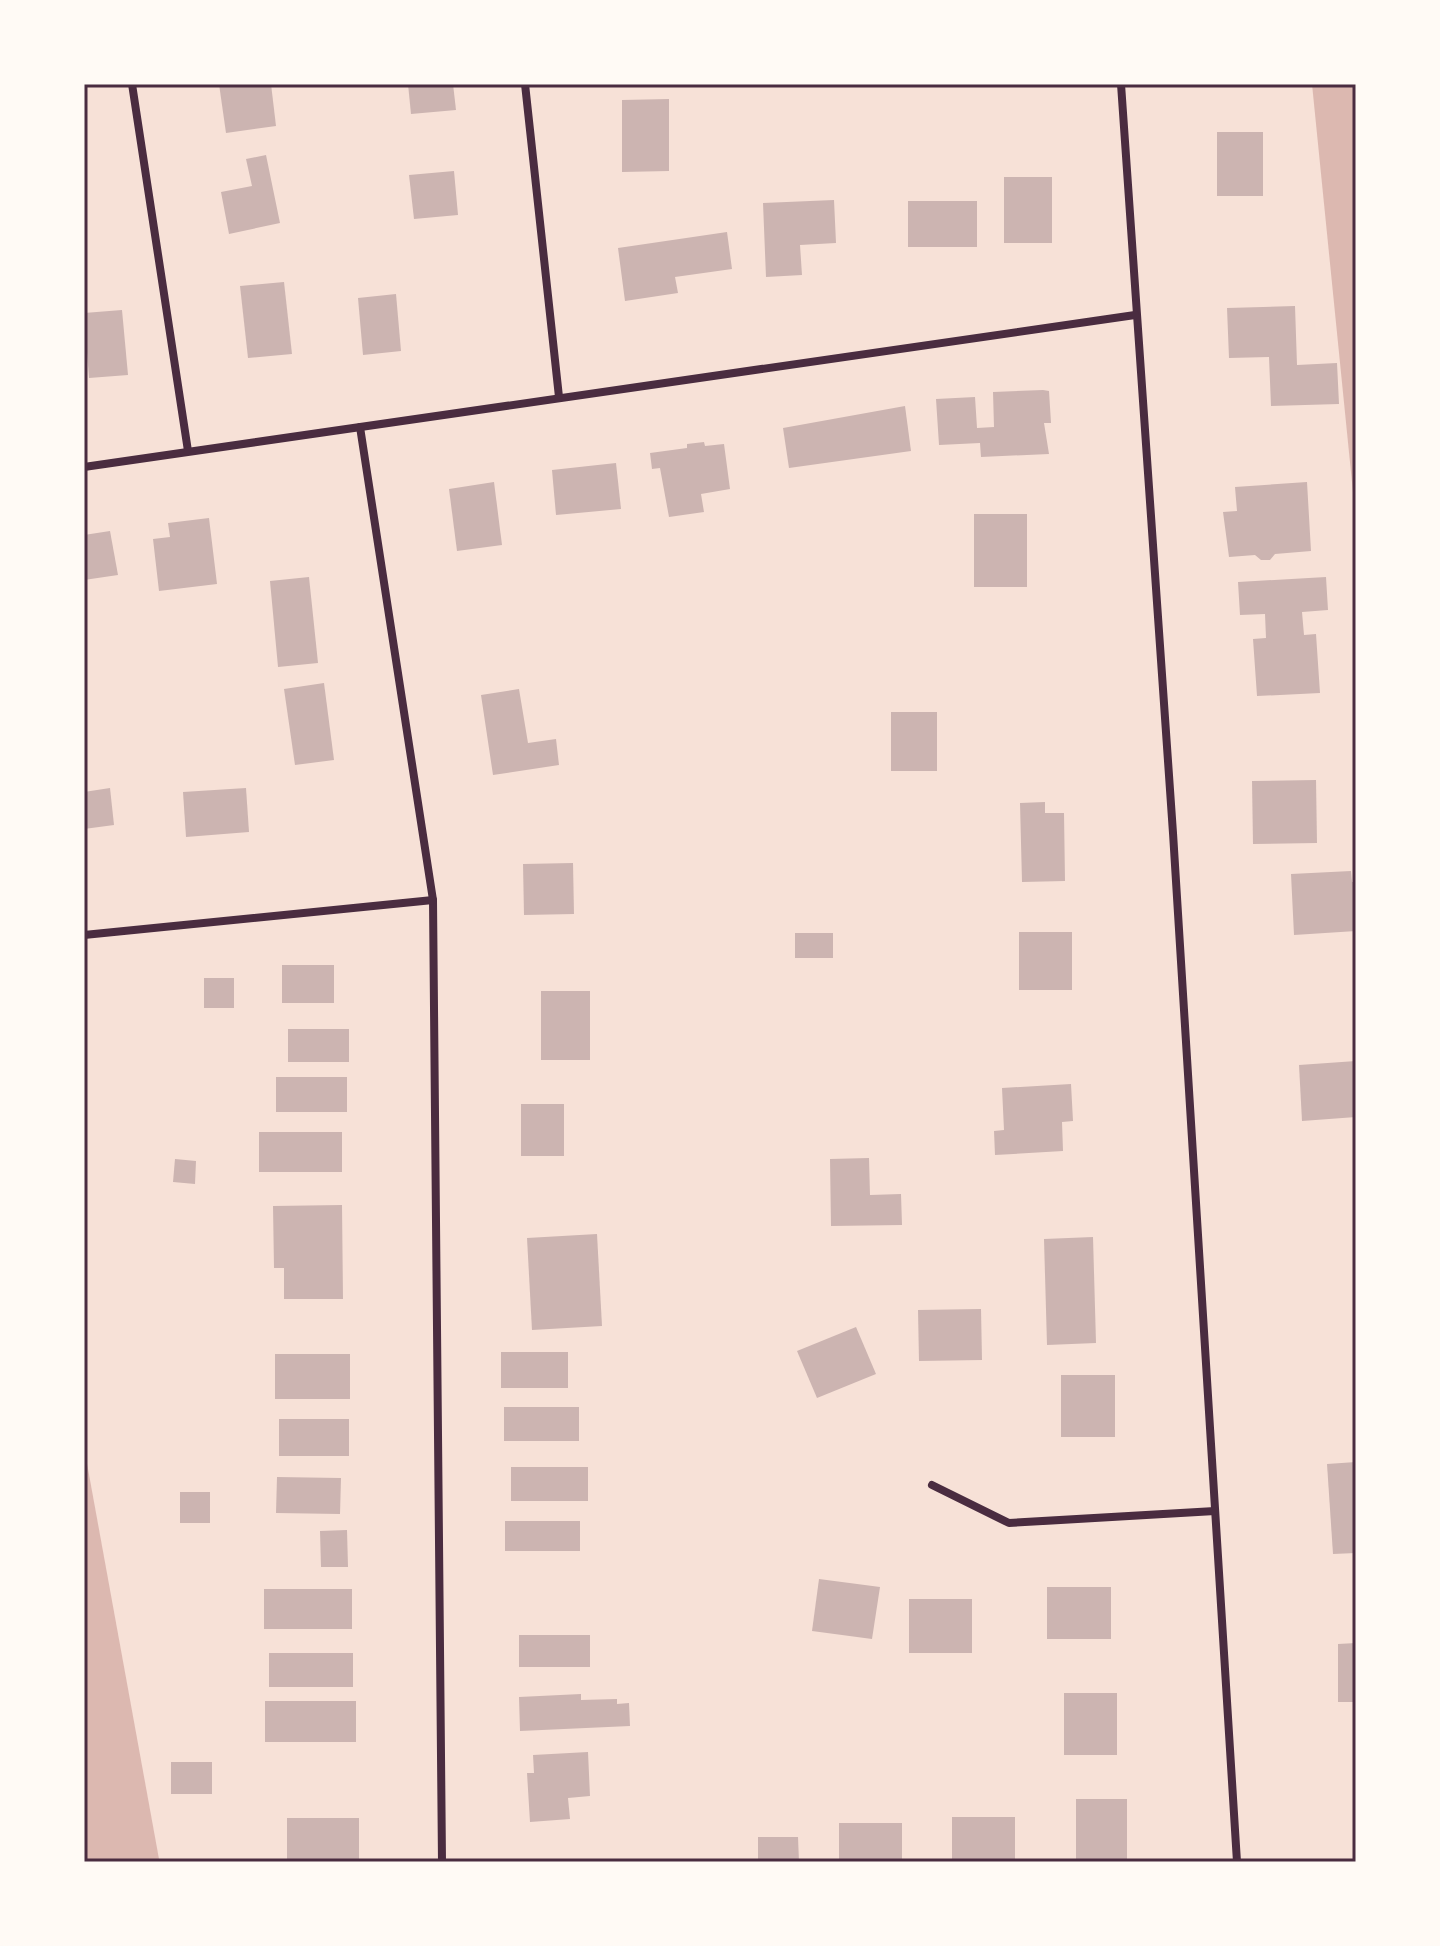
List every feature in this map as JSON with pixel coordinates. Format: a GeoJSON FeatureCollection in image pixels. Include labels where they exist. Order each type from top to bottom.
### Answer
{"type":"FeatureCollection","features":[{"type":"Feature","properties":{"kind":"street"},"geometry":{"type":"LineString","coordinates":[[132,84],[188,451]]}},
{"type":"Feature","properties":{"kind":"street"},"geometry":{"type":"LineString","coordinates":[[525,84],[559,397]]}},
{"type":"Feature","properties":{"kind":"street"},"geometry":{"type":"LineString","coordinates":[[1121,84],[1173,833],[1237,1862]]}},
{"type":"Feature","properties":{"kind":"street"},"geometry":{"type":"LineString","coordinates":[[84,467],[1135,315]]}},
{"type":"Feature","properties":{"kind":"street"},"geometry":{"type":"LineString","coordinates":[[360,427],[433,900],[442,1862]]}},
{"type":"Feature","properties":{"kind":"street"},"geometry":{"type":"LineString","coordinates":[[84,935],[433,900]]}},
{"type":"Feature","properties":{"kind":"street"},"geometry":{"type":"LineString","coordinates":[[932,1485],[1009,1523],[1215,1511]]}},
{"type":"Feature","properties":{"kind":"shaded area"},"geometry":{"type":"Polygon","coordinates":[[[1312,84],[1356,84],[1356,522],[1313,94],[1312,84]]]}},
{"type":"Feature","properties":{"kind":"shaded area"},"geometry":{"type":"Polygon","coordinates":[[[84,1447],[159,1859],[158,1862],[84,1862],[84,1447]]]}},
{"type":"Feature","properties":{"kind":"building"},"geometry":{"type":"Polygon","coordinates":[[[219,84],[271,84],[276,126],[226,133],[219,84]]]}},
{"type":"Feature","properties":{"kind":"building"},"geometry":{"type":"Polygon","coordinates":[[[408,84],[453,84],[456,110],[411,114],[408,84]]]}},
{"type":"Feature","properties":{"kind":"building"},"geometry":{"type":"Polygon","coordinates":[[[669,99],[669,171],[622,172],[622,100],[669,99]]]}},
{"type":"Feature","properties":{"kind":"building"},"geometry":{"type":"Polygon","coordinates":[[[1217,132],[1263,132],[1263,196],[1217,196],[1217,132]]]}},
{"type":"Feature","properties":{"kind":"building"},"geometry":{"type":"Polygon","coordinates":[[[266,155],[280,223],[229,234],[221,192],[252,186],[246,159],[266,155]]]}},
{"type":"Feature","properties":{"kind":"building"},"geometry":{"type":"Polygon","coordinates":[[[454,171],[458,215],[414,219],[409,175],[454,171]]]}},
{"type":"Feature","properties":{"kind":"building"},"geometry":{"type":"Polygon","coordinates":[[[1004,177],[1052,177],[1052,243],[1004,243],[1004,177]]]}},
{"type":"Feature","properties":{"kind":"building"},"geometry":{"type":"Polygon","coordinates":[[[834,200],[836,243],[800,245],[802,275],[766,277],[763,203],[834,200]]]}},
{"type":"Feature","properties":{"kind":"building"},"geometry":{"type":"Polygon","coordinates":[[[908,201],[977,201],[977,247],[908,247],[908,201]]]}},
{"type":"Feature","properties":{"kind":"building"},"geometry":{"type":"Polygon","coordinates":[[[727,232],[732,269],[675,277],[678,293],[625,301],[618,248],[727,232]]]}},
{"type":"Feature","properties":{"kind":"building"},"geometry":{"type":"Polygon","coordinates":[[[284,282],[292,354],[248,358],[240,286],[284,282]]]}},
{"type":"Feature","properties":{"kind":"building"},"geometry":{"type":"Polygon","coordinates":[[[396,294],[401,351],[363,355],[358,298],[396,294]]]}},
{"type":"Feature","properties":{"kind":"building"},"geometry":{"type":"Polygon","coordinates":[[[1295,306],[1297,365],[1337,363],[1339,404],[1271,406],[1269,357],[1229,358],[1227,308],[1295,306]]]}},
{"type":"Feature","properties":{"kind":"building"},"geometry":{"type":"Polygon","coordinates":[[[122,310],[128,375],[89,378],[84,313],[122,310]]]}},
{"type":"Feature","properties":{"kind":"building"},"geometry":{"type":"Polygon","coordinates":[[[1049,391],[1051,423],[1044,423],[1049,454],[981,457],[980,443],[939,445],[936,399],[975,397],[977,428],[994,427],[993,392],[1049,391]]]}},
{"type":"Feature","properties":{"kind":"building"},"geometry":{"type":"Polygon","coordinates":[[[905,406],[911,451],[789,468],[783,428],[905,406]]]}},
{"type":"Feature","properties":{"kind":"building"},"geometry":{"type":"Polygon","coordinates":[[[704,442],[705,446],[724,444],[730,489],[701,494],[704,512],[669,517],[660,468],[652,469],[650,453],[687,448],[687,444],[704,442]]]}},
{"type":"Feature","properties":{"kind":"building"},"geometry":{"type":"Polygon","coordinates":[[[616,463],[621,509],[556,515],[552,470],[616,463]]]}},
{"type":"Feature","properties":{"kind":"building"},"geometry":{"type":"Polygon","coordinates":[[[494,482],[502,545],[457,551],[449,489],[494,482]]]}},
{"type":"Feature","properties":{"kind":"building"},"geometry":{"type":"Polygon","coordinates":[[[1307,482],[1311,551],[1275,554],[1270,560],[1261,560],[1255,555],[1229,557],[1223,512],[1237,511],[1235,487],[1307,482]]]}},
{"type":"Feature","properties":{"kind":"building"},"geometry":{"type":"Polygon","coordinates":[[[974,514],[1027,514],[1027,587],[974,587],[974,514]]]}},
{"type":"Feature","properties":{"kind":"building"},"geometry":{"type":"Polygon","coordinates":[[[209,518],[217,584],[159,591],[153,539],[170,537],[168,523],[209,518]]]}},
{"type":"Feature","properties":{"kind":"building"},"geometry":{"type":"Polygon","coordinates":[[[110,531],[118,575],[84,580],[84,535],[110,531]]]}},
{"type":"Feature","properties":{"kind":"building"},"geometry":{"type":"Polygon","coordinates":[[[309,577],[318,663],[278,667],[270,581],[309,577]]]}},
{"type":"Feature","properties":{"kind":"building"},"geometry":{"type":"Polygon","coordinates":[[[1326,577],[1328,610],[1302,612],[1304,635],[1316,634],[1320,693],[1257,696],[1253,639],[1266,638],[1265,614],[1240,615],[1238,582],[1326,577]]]}},
{"type":"Feature","properties":{"kind":"building"},"geometry":{"type":"Polygon","coordinates":[[[324,683],[334,760],[295,765],[284,689],[324,683]]]}},
{"type":"Feature","properties":{"kind":"building"},"geometry":{"type":"Polygon","coordinates":[[[519,689],[528,743],[556,739],[559,765],[493,775],[481,695],[519,689]]]}},
{"type":"Feature","properties":{"kind":"building"},"geometry":{"type":"Polygon","coordinates":[[[891,712],[937,712],[937,771],[891,771],[891,712]]]}},
{"type":"Feature","properties":{"kind":"building"},"geometry":{"type":"Polygon","coordinates":[[[1316,780],[1317,843],[1253,844],[1252,781],[1316,780]]]}},
{"type":"Feature","properties":{"kind":"building"},"geometry":{"type":"Polygon","coordinates":[[[110,788],[114,825],[84,829],[84,792],[110,788]]]}},
{"type":"Feature","properties":{"kind":"building"},"geometry":{"type":"Polygon","coordinates":[[[246,788],[249,832],[186,837],[183,792],[246,788]]]}},
{"type":"Feature","properties":{"kind":"building"},"geometry":{"type":"Polygon","coordinates":[[[1045,802],[1045,813],[1064,813],[1065,881],[1022,882],[1020,803],[1045,802]]]}},
{"type":"Feature","properties":{"kind":"building"},"geometry":{"type":"Polygon","coordinates":[[[573,863],[574,914],[524,915],[523,864],[573,863]]]}},
{"type":"Feature","properties":{"kind":"building"},"geometry":{"type":"Polygon","coordinates":[[[1351,871],[1352,882],[1356,882],[1356,931],[1294,935],[1291,874],[1351,871]]]}},
{"type":"Feature","properties":{"kind":"building"},"geometry":{"type":"Polygon","coordinates":[[[1019,932],[1072,932],[1072,990],[1019,990],[1019,932]]]}},
{"type":"Feature","properties":{"kind":"building"},"geometry":{"type":"Polygon","coordinates":[[[795,933],[833,933],[833,958],[795,958],[795,933]]]}},
{"type":"Feature","properties":{"kind":"building"},"geometry":{"type":"Polygon","coordinates":[[[282,965],[334,965],[334,1003],[282,1003],[282,965]]]}},
{"type":"Feature","properties":{"kind":"building"},"geometry":{"type":"Polygon","coordinates":[[[204,978],[234,978],[234,1008],[204,1008],[204,978]]]}},
{"type":"Feature","properties":{"kind":"building"},"geometry":{"type":"Polygon","coordinates":[[[541,991],[590,991],[590,1060],[541,1060],[541,991]]]}},
{"type":"Feature","properties":{"kind":"building"},"geometry":{"type":"Polygon","coordinates":[[[288,1029],[349,1029],[349,1062],[288,1062],[288,1029]]]}},
{"type":"Feature","properties":{"kind":"building"},"geometry":{"type":"Polygon","coordinates":[[[1356,1061],[1356,1117],[1302,1121],[1299,1065],[1356,1061]]]}},
{"type":"Feature","properties":{"kind":"building"},"geometry":{"type":"Polygon","coordinates":[[[276,1077],[347,1077],[347,1112],[276,1112],[276,1077]]]}},
{"type":"Feature","properties":{"kind":"building"},"geometry":{"type":"Polygon","coordinates":[[[1071,1084],[1073,1121],[1062,1122],[1063,1151],[995,1155],[994,1131],[1004,1130],[1002,1088],[1071,1084]]]}},
{"type":"Feature","properties":{"kind":"building"},"geometry":{"type":"Polygon","coordinates":[[[521,1104],[564,1104],[564,1156],[521,1156],[521,1104]]]}},
{"type":"Feature","properties":{"kind":"building"},"geometry":{"type":"Polygon","coordinates":[[[259,1132],[342,1132],[342,1172],[259,1172],[259,1132]]]}},
{"type":"Feature","properties":{"kind":"building"},"geometry":{"type":"Polygon","coordinates":[[[869,1158],[870,1195],[901,1194],[902,1225],[831,1226],[830,1159],[869,1158]]]}},
{"type":"Feature","properties":{"kind":"building"},"geometry":{"type":"Polygon","coordinates":[[[175,1159],[196,1161],[195,1184],[173,1182],[175,1159]]]}},
{"type":"Feature","properties":{"kind":"building"},"geometry":{"type":"Polygon","coordinates":[[[342,1205],[343,1299],[284,1299],[284,1268],[274,1268],[273,1206],[342,1205]]]}},
{"type":"Feature","properties":{"kind":"building"},"geometry":{"type":"Polygon","coordinates":[[[597,1234],[602,1326],[532,1330],[527,1238],[597,1234]]]}},
{"type":"Feature","properties":{"kind":"building"},"geometry":{"type":"Polygon","coordinates":[[[1093,1237],[1096,1343],[1047,1345],[1044,1239],[1093,1237]]]}},
{"type":"Feature","properties":{"kind":"building"},"geometry":{"type":"Polygon","coordinates":[[[981,1309],[982,1360],[919,1361],[918,1310],[981,1309]]]}},
{"type":"Feature","properties":{"kind":"building"},"geometry":{"type":"Polygon","coordinates":[[[856,1327],[876,1374],[817,1398],[797,1351],[856,1327]]]}},
{"type":"Feature","properties":{"kind":"building"},"geometry":{"type":"Polygon","coordinates":[[[501,1352],[568,1352],[568,1388],[501,1388],[501,1352]]]}},
{"type":"Feature","properties":{"kind":"building"},"geometry":{"type":"Polygon","coordinates":[[[275,1354],[350,1354],[350,1399],[275,1399],[275,1354]]]}},
{"type":"Feature","properties":{"kind":"building"},"geometry":{"type":"Polygon","coordinates":[[[1061,1375],[1115,1375],[1115,1437],[1061,1437],[1061,1375]]]}},
{"type":"Feature","properties":{"kind":"building"},"geometry":{"type":"Polygon","coordinates":[[[504,1407],[579,1407],[579,1441],[504,1441],[504,1407]]]}},
{"type":"Feature","properties":{"kind":"building"},"geometry":{"type":"Polygon","coordinates":[[[279,1419],[349,1419],[349,1456],[279,1456],[279,1419]]]}},
{"type":"Feature","properties":{"kind":"building"},"geometry":{"type":"Polygon","coordinates":[[[1356,1462],[1356,1553],[1333,1554],[1327,1464],[1356,1462]]]}},
{"type":"Feature","properties":{"kind":"building"},"geometry":{"type":"Polygon","coordinates":[[[511,1467],[588,1467],[588,1501],[511,1501],[511,1467]]]}},
{"type":"Feature","properties":{"kind":"building"},"geometry":{"type":"Polygon","coordinates":[[[277,1477],[341,1478],[340,1514],[276,1513],[277,1477]]]}},
{"type":"Feature","properties":{"kind":"building"},"geometry":{"type":"Polygon","coordinates":[[[180,1492],[210,1492],[210,1523],[180,1523],[180,1492]]]}},
{"type":"Feature","properties":{"kind":"building"},"geometry":{"type":"Polygon","coordinates":[[[505,1521],[580,1521],[580,1551],[505,1551],[505,1521]]]}},
{"type":"Feature","properties":{"kind":"building"},"geometry":{"type":"Polygon","coordinates":[[[347,1530],[348,1567],[321,1567],[320,1531],[347,1530]]]}},
{"type":"Feature","properties":{"kind":"building"},"geometry":{"type":"Polygon","coordinates":[[[819,1579],[880,1587],[872,1639],[812,1631],[819,1579]]]}},
{"type":"Feature","properties":{"kind":"building"},"geometry":{"type":"Polygon","coordinates":[[[1047,1587],[1111,1587],[1111,1639],[1047,1639],[1047,1587]]]}},
{"type":"Feature","properties":{"kind":"building"},"geometry":{"type":"Polygon","coordinates":[[[264,1589],[352,1589],[352,1629],[264,1629],[264,1589]]]}},
{"type":"Feature","properties":{"kind":"building"},"geometry":{"type":"Polygon","coordinates":[[[909,1599],[972,1599],[972,1653],[909,1653],[909,1599]]]}},
{"type":"Feature","properties":{"kind":"building"},"geometry":{"type":"Polygon","coordinates":[[[519,1635],[590,1635],[590,1667],[519,1667],[519,1635]]]}},
{"type":"Feature","properties":{"kind":"building"},"geometry":{"type":"Polygon","coordinates":[[[1356,1643],[1356,1702],[1338,1702],[1338,1644],[1356,1643]]]}},
{"type":"Feature","properties":{"kind":"building"},"geometry":{"type":"Polygon","coordinates":[[[269,1653],[353,1653],[353,1687],[269,1687],[269,1653]]]}},
{"type":"Feature","properties":{"kind":"building"},"geometry":{"type":"Polygon","coordinates":[[[1064,1693],[1117,1693],[1117,1755],[1064,1755],[1064,1693]]]}},
{"type":"Feature","properties":{"kind":"building"},"geometry":{"type":"Polygon","coordinates":[[[581,1694],[581,1700],[617,1699],[617,1704],[629,1703],[630,1726],[520,1731],[519,1697],[581,1694]]]}},
{"type":"Feature","properties":{"kind":"building"},"geometry":{"type":"Polygon","coordinates":[[[265,1701],[356,1701],[356,1742],[265,1742],[265,1701]]]}},
{"type":"Feature","properties":{"kind":"building"},"geometry":{"type":"Polygon","coordinates":[[[588,1752],[590,1796],[568,1798],[570,1819],[530,1822],[527,1773],[534,1773],[533,1755],[588,1752]]]}},
{"type":"Feature","properties":{"kind":"building"},"geometry":{"type":"Polygon","coordinates":[[[171,1762],[212,1762],[212,1794],[171,1794],[171,1762]]]}},
{"type":"Feature","properties":{"kind":"building"},"geometry":{"type":"Polygon","coordinates":[[[1076,1799],[1127,1799],[1127,1861],[1076,1861],[1076,1799]]]}},
{"type":"Feature","properties":{"kind":"building"},"geometry":{"type":"Polygon","coordinates":[[[952,1817],[1015,1817],[1015,1862],[952,1862],[952,1817]]]}},
{"type":"Feature","properties":{"kind":"building"},"geometry":{"type":"Polygon","coordinates":[[[287,1818],[359,1818],[359,1862],[287,1862],[287,1818]]]}},
{"type":"Feature","properties":{"kind":"building"},"geometry":{"type":"Polygon","coordinates":[[[839,1823],[902,1823],[902,1862],[839,1862],[839,1823]]]}},
{"type":"Feature","properties":{"kind":"building"},"geometry":{"type":"Polygon","coordinates":[[[758,1837],[798,1837],[799,1862],[758,1862],[758,1837]]]}}]}
